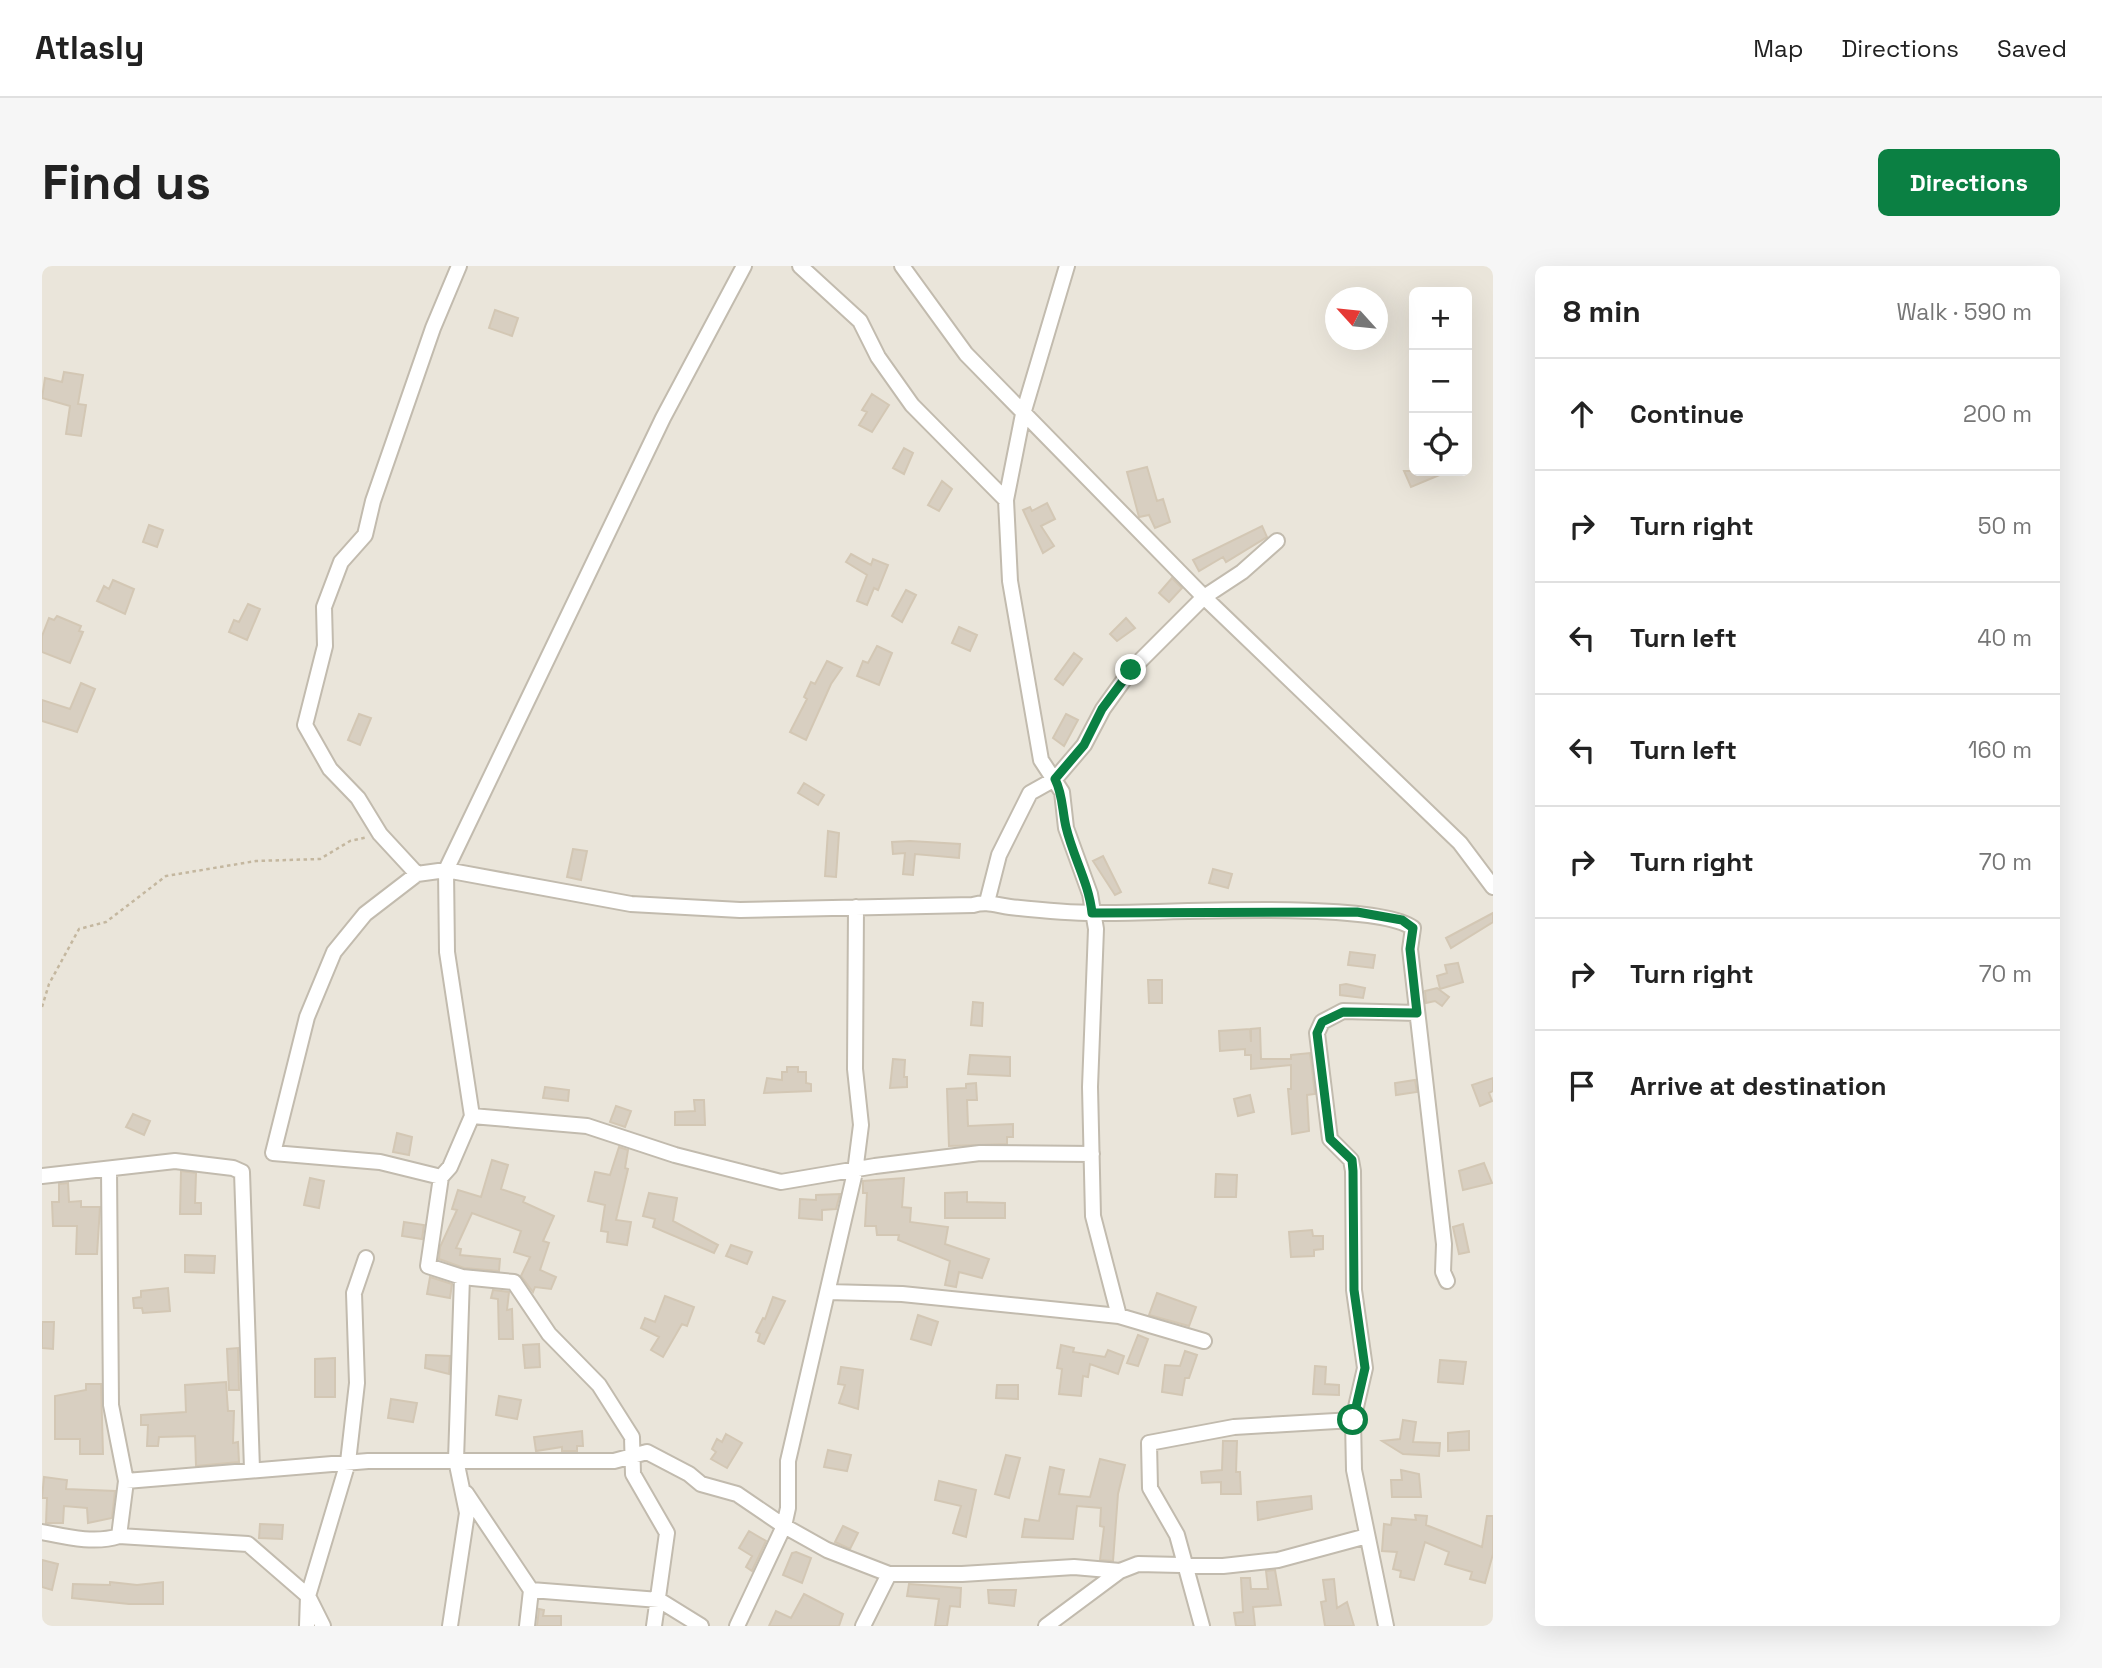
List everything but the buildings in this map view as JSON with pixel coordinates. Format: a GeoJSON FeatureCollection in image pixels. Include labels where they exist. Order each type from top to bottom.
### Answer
{"type":"FeatureCollection","features":[{"type":"Feature","properties":{"kind":"street"},"geometry":{"type":"LineString","coordinates":[[416,874],[380,834],[358,799],[330,769],[305,725],[325,646],[324,607],[341,562],[365,535],[381,476],[433,328],[459,266]]}},
{"type":"Feature","properties":{"kind":"street"},"geometry":{"type":"LineString","coordinates":[[654,1626],[667,1533],[633,1474],[632,1437],[599,1385],[549,1334],[514,1282],[462,1277],[428,1266],[441,1177],[450,1167],[472,1116],[447,952],[446,870],[663,418],[744,266]]}},
{"type":"Feature","properties":{"kind":"street"},"geometry":{"type":"LineString","coordinates":[[800,266],[860,321],[878,356],[912,405],[1006,500]]}},
{"type":"Feature","properties":{"kind":"street"},"geometry":{"type":"LineString","coordinates":[[902,266],[966,355],[1204,597],[1460,843],[1493,887]]}},
{"type":"Feature","properties":{"kind":"street"},"geometry":{"type":"LineString","coordinates":[[1067,266],[1023,414],[1006,500],[1010,581],[1041,760],[1062,792],[1066,828],[1090,894],[1096,929],[1090,1087],[1093,1216],[1119,1316]]}},
{"type":"Feature","properties":{"kind":"street"},"geometry":{"type":"LineString","coordinates":[[987,902],[999,855],[1030,793],[1055,779],[1084,745],[1102,709],[1131,670],[1204,597],[1242,572],[1278,541]]}},
{"type":"Feature","properties":{"kind":"street"},"geometry":{"type":"LineString","coordinates":[[441,1177],[380,1162],[273,1153],[307,1017],[334,952],[365,914],[416,874],[446,870],[631,904],[740,910],[973,905],[987,902],[1092,913],[1357,912],[1402,920],[1413,928],[1410,949],[1444,1244],[1443,1272],[1447,1281]]}},
{"type":"Feature","properties":{"kind":"street"},"geometry":{"type":"LineString","coordinates":[[737,1626],[784,1526],[788,1508],[789,1461],[855,1172],[861,1125],[855,1069],[856,907]]}},
{"type":"Feature","properties":{"kind":"street"},"geometry":{"type":"LineString","coordinates":[[1386,1626],[1354,1470],[1353,1420],[1365,1368],[1354,1290],[1352,1160],[1330,1139],[1317,1033],[1322,1022],[1343,1012],[1417,1013]]}},
{"type":"Feature","properties":{"kind":"street"},"geometry":{"type":"LineString","coordinates":[[472,1116],[587,1126],[675,1155],[781,1182],[855,1172],[875,1166],[980,1153],[1092,1154]]}},
{"type":"Feature","properties":{"kind":"street"},"geometry":{"type":"LineString","coordinates":[[42,1176],[175,1161],[233,1168],[242,1172],[252,1469]]}},
{"type":"Feature","properties":{"kind":"street"},"geometry":{"type":"LineString","coordinates":[[108,1169],[111,1405],[126,1481],[119,1536]]}},
{"type":"Feature","properties":{"kind":"street"},"geometry":{"type":"LineString","coordinates":[[307,1626],[308,1596],[348,1462],[357,1383],[354,1293],[366,1258]]}},
{"type":"Feature","properties":{"kind":"street"},"geometry":{"type":"LineString","coordinates":[[450,1626],[467,1513],[456,1460],[462,1277]]}},
{"type":"Feature","properties":{"kind":"street"},"geometry":{"type":"LineString","coordinates":[[828,1292],[902,1294],[1119,1316],[1204,1341]]}},
{"type":"Feature","properties":{"kind":"street"},"geometry":{"type":"LineString","coordinates":[[1202,1626],[1177,1535],[1150,1488],[1149,1443],[1234,1427],[1353,1420]]}},
{"type":"Feature","properties":{"kind":"street"},"geometry":{"type":"LineString","coordinates":[[126,1481],[348,1462],[614,1461],[647,1452],[689,1474],[701,1484],[737,1494],[784,1526],[827,1550],[889,1574],[962,1574],[1074,1567],[1120,1572]]}},
{"type":"Feature","properties":{"kind":"street"},"geometry":{"type":"LineString","coordinates":[[461,1484],[531,1590],[527,1626]]}},
{"type":"Feature","properties":{"kind":"street"},"geometry":{"type":"LineString","coordinates":[[42,1532],[71,1538],[110,1539],[119,1536],[248,1544],[308,1596],[323,1626]]}},
{"type":"Feature","properties":{"kind":"street"},"geometry":{"type":"LineString","coordinates":[[1046,1626],[1120,1572],[1138,1564],[1185,1563],[1223,1566],[1278,1560],[1367,1536]]}},
{"type":"Feature","properties":{"kind":"street"},"geometry":{"type":"LineString","coordinates":[[863,1626],[889,1574]]}},
{"type":"Feature","properties":{"kind":"street"},"geometry":{"type":"LineString","coordinates":[[531,1590],[659,1600],[701,1626]]}},
{"type":"Feature","properties":{"kind":"path"},"geometry":{"type":"LineString","coordinates":[[42,1007],[49,984],[79,929],[106,922],[166,876],[256,860],[320,859],[350,841],[380,834]]}},
{"type":"Feature","properties":{"kind":"shaded area"},"geometry":{"type":"Polygon","coordinates":[[[42,266],[1493,266],[1493,1626],[42,1626],[42,266]]]}},
{"type":"Feature","properties":{"kind":"route"},"geometry":{"type":"LineString","coordinates":[[1131,670],[1102,709],[1084,745],[1055,779],[1062,792],[1066,828],[1090,894],[1092,913],[1357,912],[1402,920],[1413,928],[1410,949],[1417,1013],[1343,1012],[1322,1022],[1317,1033],[1318,1063],[1330,1139],[1352,1160],[1355,1217],[1354,1290],[1365,1368],[1353,1420]]}}]}
